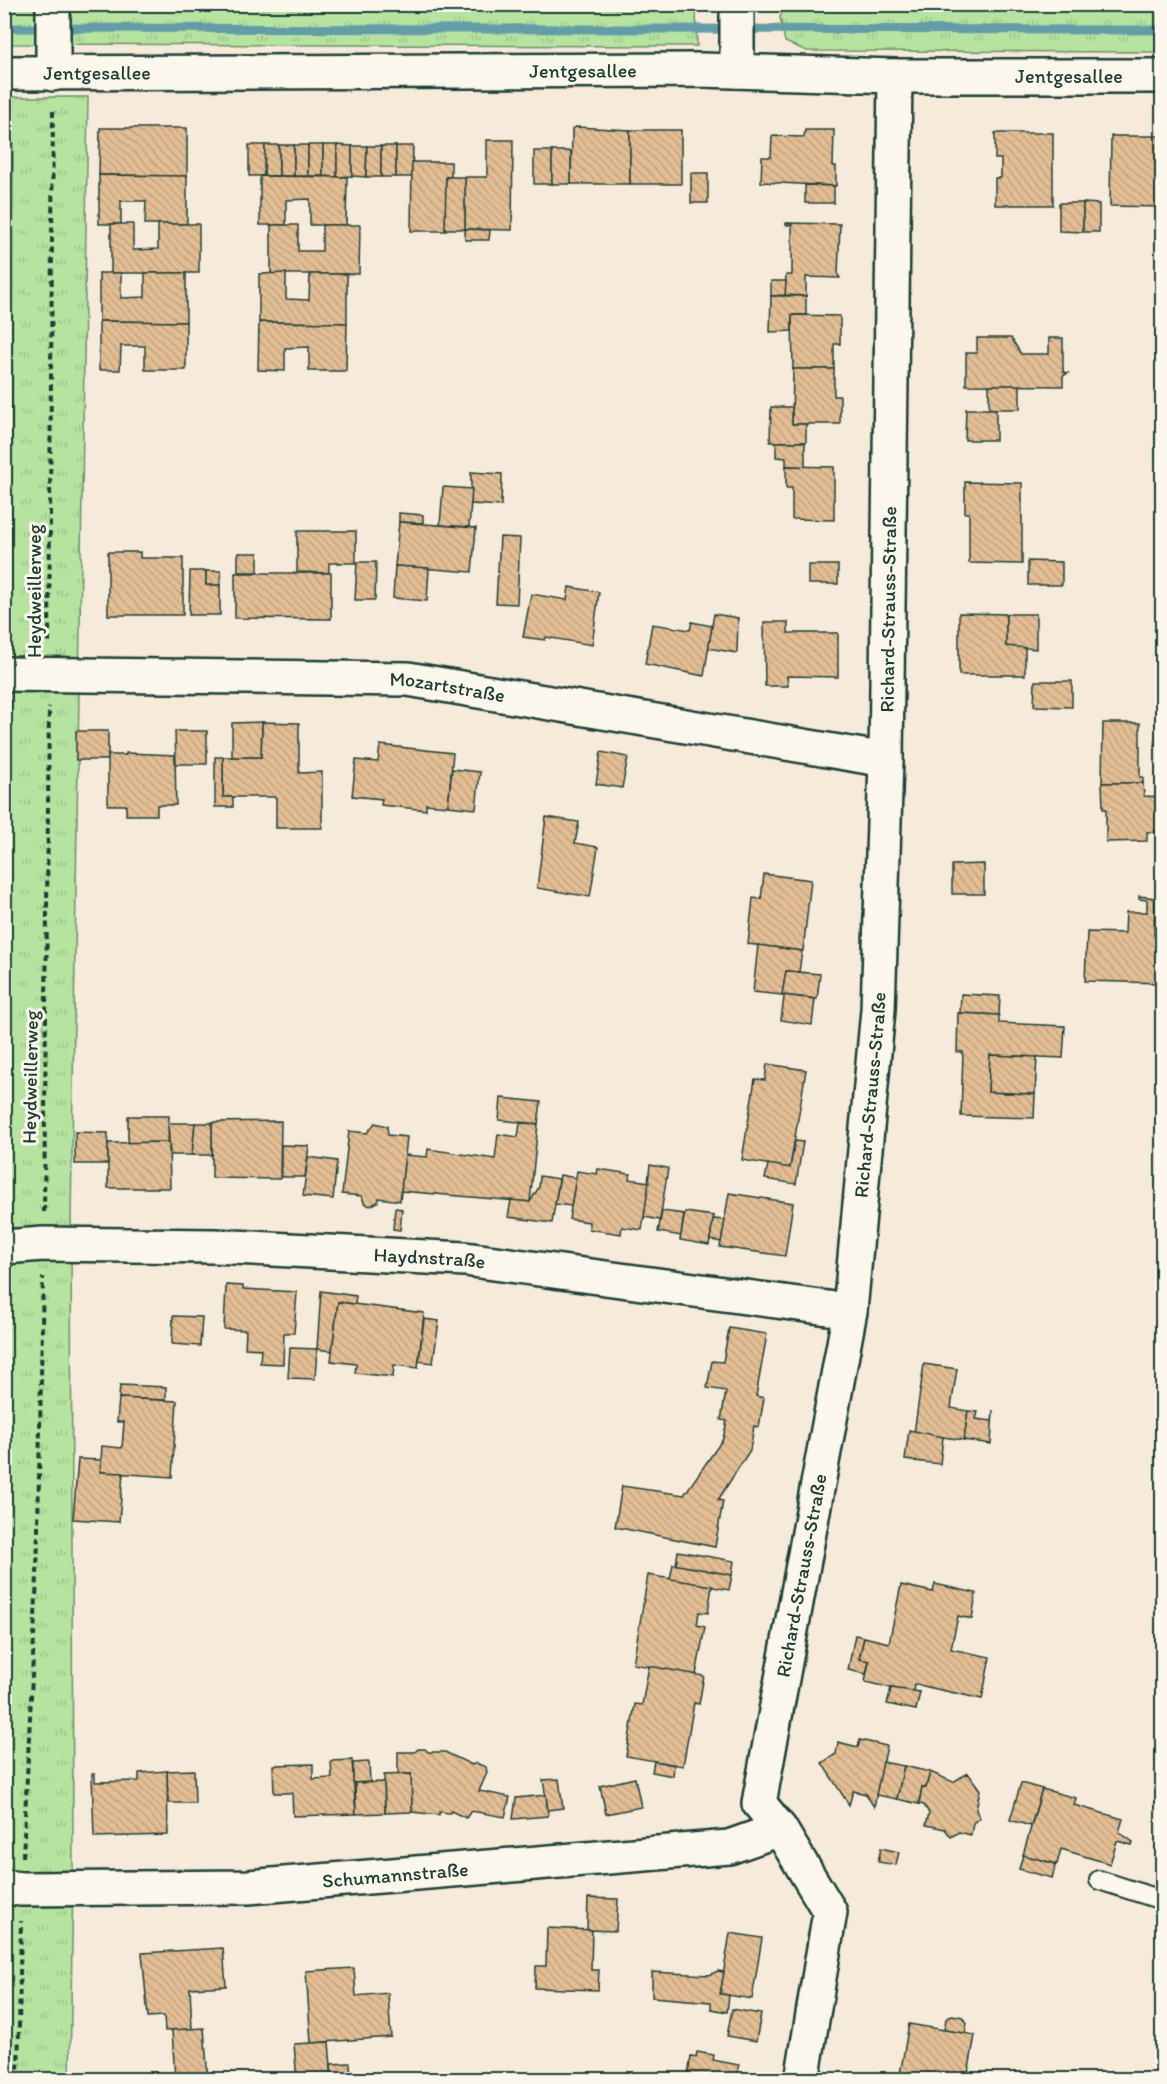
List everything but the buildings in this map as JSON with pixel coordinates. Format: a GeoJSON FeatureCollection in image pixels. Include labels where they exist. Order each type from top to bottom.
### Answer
{"type":"FeatureCollection","features":[{"type":"Feature","properties":{"kind":"street"},"geometry":{"type":"LineString","coordinates":[[53,4],[53,74]]}},
{"type":"Feature","properties":{"kind":"street"},"geometry":{"type":"LineString","coordinates":[[737,4],[737,71]]}},
{"type":"Feature","properties":{"kind":"street","name":"Jentgesallee"},"geometry":{"type":"LineString","coordinates":[[4,73],[737,71],[896,76],[1162,76]]}},
{"type":"Feature","properties":{"kind":"street","name":"Richard-Strauss-Straße"},"geometry":{"type":"LineString","coordinates":[[802,2079],[830,1912],[780,1829],[759,1803],[850,1311],[878,1010],[886,760],[896,76]]}},
{"type":"Feature","properties":{"kind":"street","name":"Mozartstraße"},"geometry":{"type":"LineString","coordinates":[[4,674],[408,679],[886,760]]}},
{"type":"Feature","properties":{"kind":"street","name":"Haydnstraße"},"geometry":{"type":"LineString","coordinates":[[4,1247],[43,1244],[214,1246],[465,1259],[850,1311]]}},
{"type":"Feature","properties":{"kind":"street","name":"Schumannstraße"},"geometry":{"type":"LineString","coordinates":[[13,1888],[248,1887],[729,1847],[780,1829]]}},
{"type":"Feature","properties":{"kind":"lane"},"geometry":{"type":"LineString","coordinates":[[1099,1880],[1162,1900]]}},
{"type":"Feature","properties":{"kind":"path","name":"Heydweillerweg"},"geometry":{"type":"LineString","coordinates":[[18,2079],[13,1888],[37,1577],[43,1244],[53,74]]}},
{"type":"Feature","properties":{"kind":"green space"},"geometry":{"type":"Polygon","coordinates":[[[786,4],[1162,5],[1162,52],[807,51],[785,42],[780,17],[786,4]]]}},
{"type":"Feature","properties":{"kind":"green space"},"geometry":{"type":"Polygon","coordinates":[[[5,5],[696,8],[697,46],[5,44],[5,5]]]}},
{"type":"Feature","properties":{"kind":"green space"},"geometry":{"type":"Polygon","coordinates":[[[13,97],[88,97],[71,1221],[73,1872],[70,2079],[5,2080],[4,934],[11,702],[13,97]]]}},
{"type":"Feature","properties":{"kind":"waterway"},"geometry":{"type":"LineString","coordinates":[[4,28],[1162,30]]}}]}
